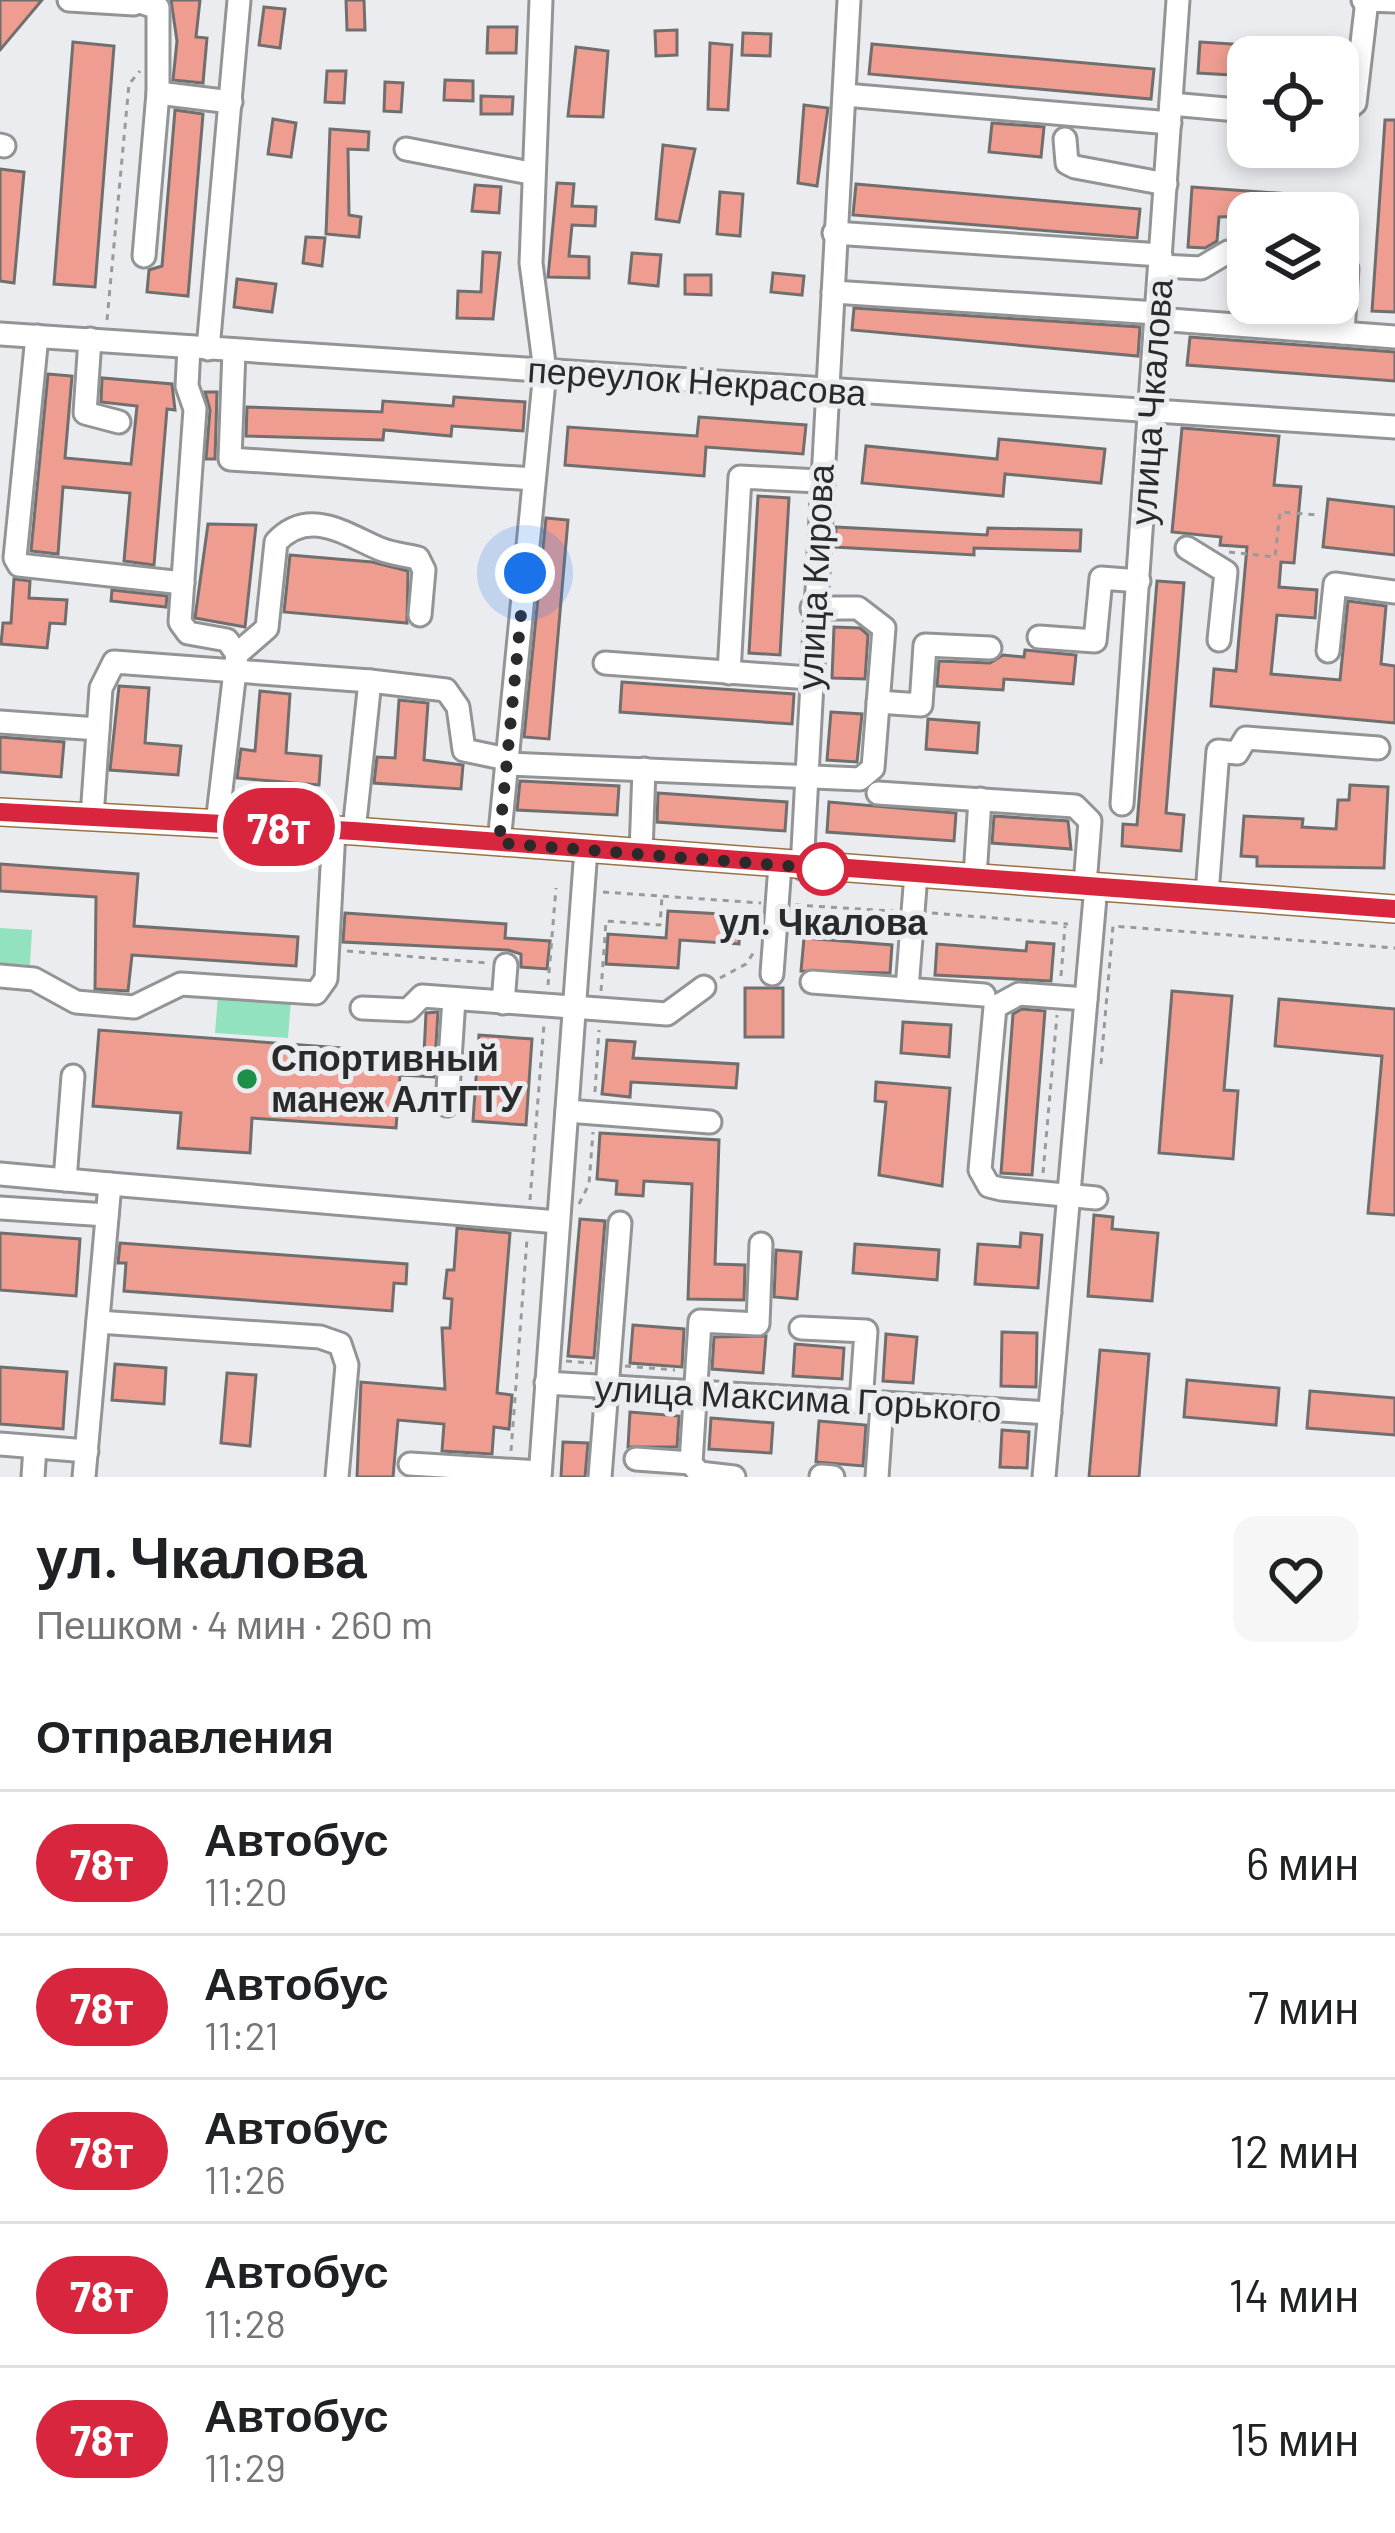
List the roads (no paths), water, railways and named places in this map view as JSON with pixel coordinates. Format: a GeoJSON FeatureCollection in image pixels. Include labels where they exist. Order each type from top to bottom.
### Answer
{"type":"FeatureCollection","features":[{"type":"Feature","properties":{"kind":"main road"},"geometry":{"type":"LineString","coordinates":[[0,812],[344,830],[1395,909]]}},
{"type":"Feature","properties":{"kind":"street"},"geometry":{"type":"LineString","coordinates":[[69,0],[134,2],[158,8],[161,48],[144,256]]}},
{"type":"Feature","properties":{"kind":"street"},"geometry":{"type":"LineString","coordinates":[[217,824],[236,662],[227,640],[183,629],[195,409],[187,386],[198,348],[231,102],[239,0]]}},
{"type":"Feature","properties":{"kind":"street"},"geometry":{"type":"LineString","coordinates":[[499,843],[544,370],[531,262],[530,172],[541,0]]}},
{"type":"Feature","properties":{"kind":"street","name":"улица Кирова"},"geometry":{"type":"LineString","coordinates":[[772,974],[770,903],[791,867],[806,778],[849,0]]}},
{"type":"Feature","properties":{"kind":"street","name":"улица Чкалова"},"geometry":{"type":"LineString","coordinates":[[1121,804],[1178,0]]}},
{"type":"Feature","properties":{"kind":"street"},"geometry":{"type":"LineString","coordinates":[[1359,56],[1365,0],[1395,2]]}},
{"type":"Feature","properties":{"kind":"street"},"geometry":{"type":"LineString","coordinates":[[158,93],[231,102]]}},
{"type":"Feature","properties":{"kind":"street"},"geometry":{"type":"LineString","coordinates":[[845,95],[1171,113],[1227,112]]}},
{"type":"Feature","properties":{"kind":"street"},"geometry":{"type":"LineString","coordinates":[[1064,139],[1067,163],[1076,167],[1166,184]]}},
{"type":"Feature","properties":{"kind":"street"},"geometry":{"type":"LineString","coordinates":[[406,149],[530,172]]}},
{"type":"Feature","properties":{"kind":"street"},"geometry":{"type":"LineString","coordinates":[[834,232],[1161,260],[1201,268],[1227,253]]}},
{"type":"Feature","properties":{"kind":"street"},"geometry":{"type":"LineString","coordinates":[[833,292],[1395,337]]}},
{"type":"Feature","properties":{"kind":"street"},"geometry":{"type":"LineString","coordinates":[[1343,333],[1344,324]]}},
{"type":"Feature","properties":{"kind":"street","name":"переулок Некрасова"},"geometry":{"type":"LineString","coordinates":[[0,334],[1395,427]]}},
{"type":"Feature","properties":{"kind":"street"},"geometry":{"type":"LineString","coordinates":[[38,336],[15,558],[19,566],[183,583]]}},
{"type":"Feature","properties":{"kind":"street"},"geometry":{"type":"LineString","coordinates":[[98,339],[85,413],[119,422]]}},
{"type":"Feature","properties":{"kind":"street"},"geometry":{"type":"LineString","coordinates":[[234,350],[230,459],[534,479]]}},
{"type":"Feature","properties":{"kind":"street"},"geometry":{"type":"LineString","coordinates":[[729,673],[740,477],[819,481]]}},
{"type":"Feature","properties":{"kind":"street"},"geometry":{"type":"LineString","coordinates":[[236,662],[268,628],[271,553],[286,531],[301,526],[335,526],[385,552],[418,558],[424,570],[419,615]]}},
{"type":"Feature","properties":{"kind":"street"},"geometry":{"type":"LineString","coordinates":[[1187,548],[1226,572],[1219,640]]}},
{"type":"Feature","properties":{"kind":"street"},"geometry":{"type":"LineString","coordinates":[[1039,637],[1095,641],[1101,578],[1139,581]]}},
{"type":"Feature","properties":{"kind":"street"},"geometry":{"type":"LineString","coordinates":[[1328,651],[1335,584],[1395,592]]}},
{"type":"Feature","properties":{"kind":"street"},"geometry":{"type":"LineString","coordinates":[[92,817],[103,677],[114,662],[236,662],[446,690],[458,707],[464,750],[506,762],[860,779],[873,768],[884,628],[858,608],[812,608]]}},
{"type":"Feature","properties":{"kind":"street"},"geometry":{"type":"LineString","coordinates":[[878,702],[921,705],[926,645],[990,649]]}},
{"type":"Feature","properties":{"kind":"street"},"geometry":{"type":"LineString","coordinates":[[605,663],[809,678]]}},
{"type":"Feature","properties":{"kind":"street"},"geometry":{"type":"LineString","coordinates":[[0,976],[34,979],[76,1002],[134,1007],[181,984],[316,993],[324,987],[370,681]]}},
{"type":"Feature","properties":{"kind":"street"},"geometry":{"type":"LineString","coordinates":[[0,722],[98,729]]}},
{"type":"Feature","properties":{"kind":"street"},"geometry":{"type":"LineString","coordinates":[[1207,894],[1218,751],[1237,753],[1246,738],[1378,748]]}},
{"type":"Feature","properties":{"kind":"street"},"geometry":{"type":"LineString","coordinates":[[641,853],[644,769]]}},
{"type":"Feature","properties":{"kind":"street"},"geometry":{"type":"LineString","coordinates":[[878,793],[1075,806],[1090,821],[1086,999],[1044,1477]]}},
{"type":"Feature","properties":{"kind":"street"},"geometry":{"type":"LineString","coordinates":[[975,877],[980,800]]}},
{"type":"Feature","properties":{"kind":"street"},"geometry":{"type":"LineString","coordinates":[[410,1464],[540,1475],[586,848]]}},
{"type":"Feature","properties":{"kind":"street"},"geometry":{"type":"LineString","coordinates":[[907,989],[916,874]]}},
{"type":"Feature","properties":{"kind":"street"},"geometry":{"type":"LineString","coordinates":[[502,1003],[506,965]]}},
{"type":"Feature","properties":{"kind":"street"},"geometry":{"type":"LineString","coordinates":[[812,982],[984,994]]}},
{"type":"Feature","properties":{"kind":"street"},"geometry":{"type":"LineString","coordinates":[[362,1008],[408,1010],[422,996],[667,1014],[704,987]]}},
{"type":"Feature","properties":{"kind":"street"},"geometry":{"type":"LineString","coordinates":[[1086,999],[1018,994],[995,1007],[980,1170],[989,1186],[1096,1198]]}},
{"type":"Feature","properties":{"kind":"street"},"geometry":{"type":"LineString","coordinates":[[447,1105],[454,999]]}},
{"type":"Feature","properties":{"kind":"street"},"geometry":{"type":"LineString","coordinates":[[65,1180],[73,1076]]}},
{"type":"Feature","properties":{"kind":"street"},"geometry":{"type":"LineString","coordinates":[[567,1112],[710,1122]]}},
{"type":"Feature","properties":{"kind":"street"},"geometry":{"type":"LineString","coordinates":[[0,1174],[558,1222]]}},
{"type":"Feature","properties":{"kind":"street"},"geometry":{"type":"LineString","coordinates":[[84,1477],[110,1184]]}},
{"type":"Feature","properties":{"kind":"street"},"geometry":{"type":"LineString","coordinates":[[0,1208],[107,1215]]}},
{"type":"Feature","properties":{"kind":"street"},"geometry":{"type":"LineString","coordinates":[[600,1477],[620,1223]]}},
{"type":"Feature","properties":{"kind":"street"},"geometry":{"type":"LineString","coordinates":[[734,1477],[699,1473],[691,1463],[700,1321],[758,1324],[761,1244]]}},
{"type":"Feature","properties":{"kind":"street"},"geometry":{"type":"LineString","coordinates":[[98,1322],[320,1337],[340,1344],[347,1366],[337,1477]]}},
{"type":"Feature","properties":{"kind":"street"},"geometry":{"type":"LineString","coordinates":[[801,1328],[866,1331],[877,1477]]}},
{"type":"Feature","properties":{"kind":"street","name":"улица Максима Горького"},"geometry":{"type":"LineString","coordinates":[[546,1383],[1050,1413]]}},
{"type":"Feature","properties":{"kind":"street"},"geometry":{"type":"LineString","coordinates":[[0,1444],[87,1451]]}},
{"type":"Feature","properties":{"kind":"street"},"geometry":{"type":"LineString","coordinates":[[33,1477],[35,1447]]}},
{"type":"Feature","properties":{"kind":"street"},"geometry":{"type":"LineString","coordinates":[[636,1459],[691,1463]]}},
{"type":"Feature","properties":{"kind":"street"},"geometry":{"type":"LineString","coordinates":[[821,1476],[833,1477]]}},
{"type":"Feature","properties":{"kind":"place","name":"ул. Чкалова"},"geometry":{"type":"Point","coordinates":[823,869]}},
{"type":"Feature","properties":{"kind":"place","name":"Спортивный манеж АлтГТУ"},"geometry":{"type":"Point","coordinates":[247,1079]}}]}
